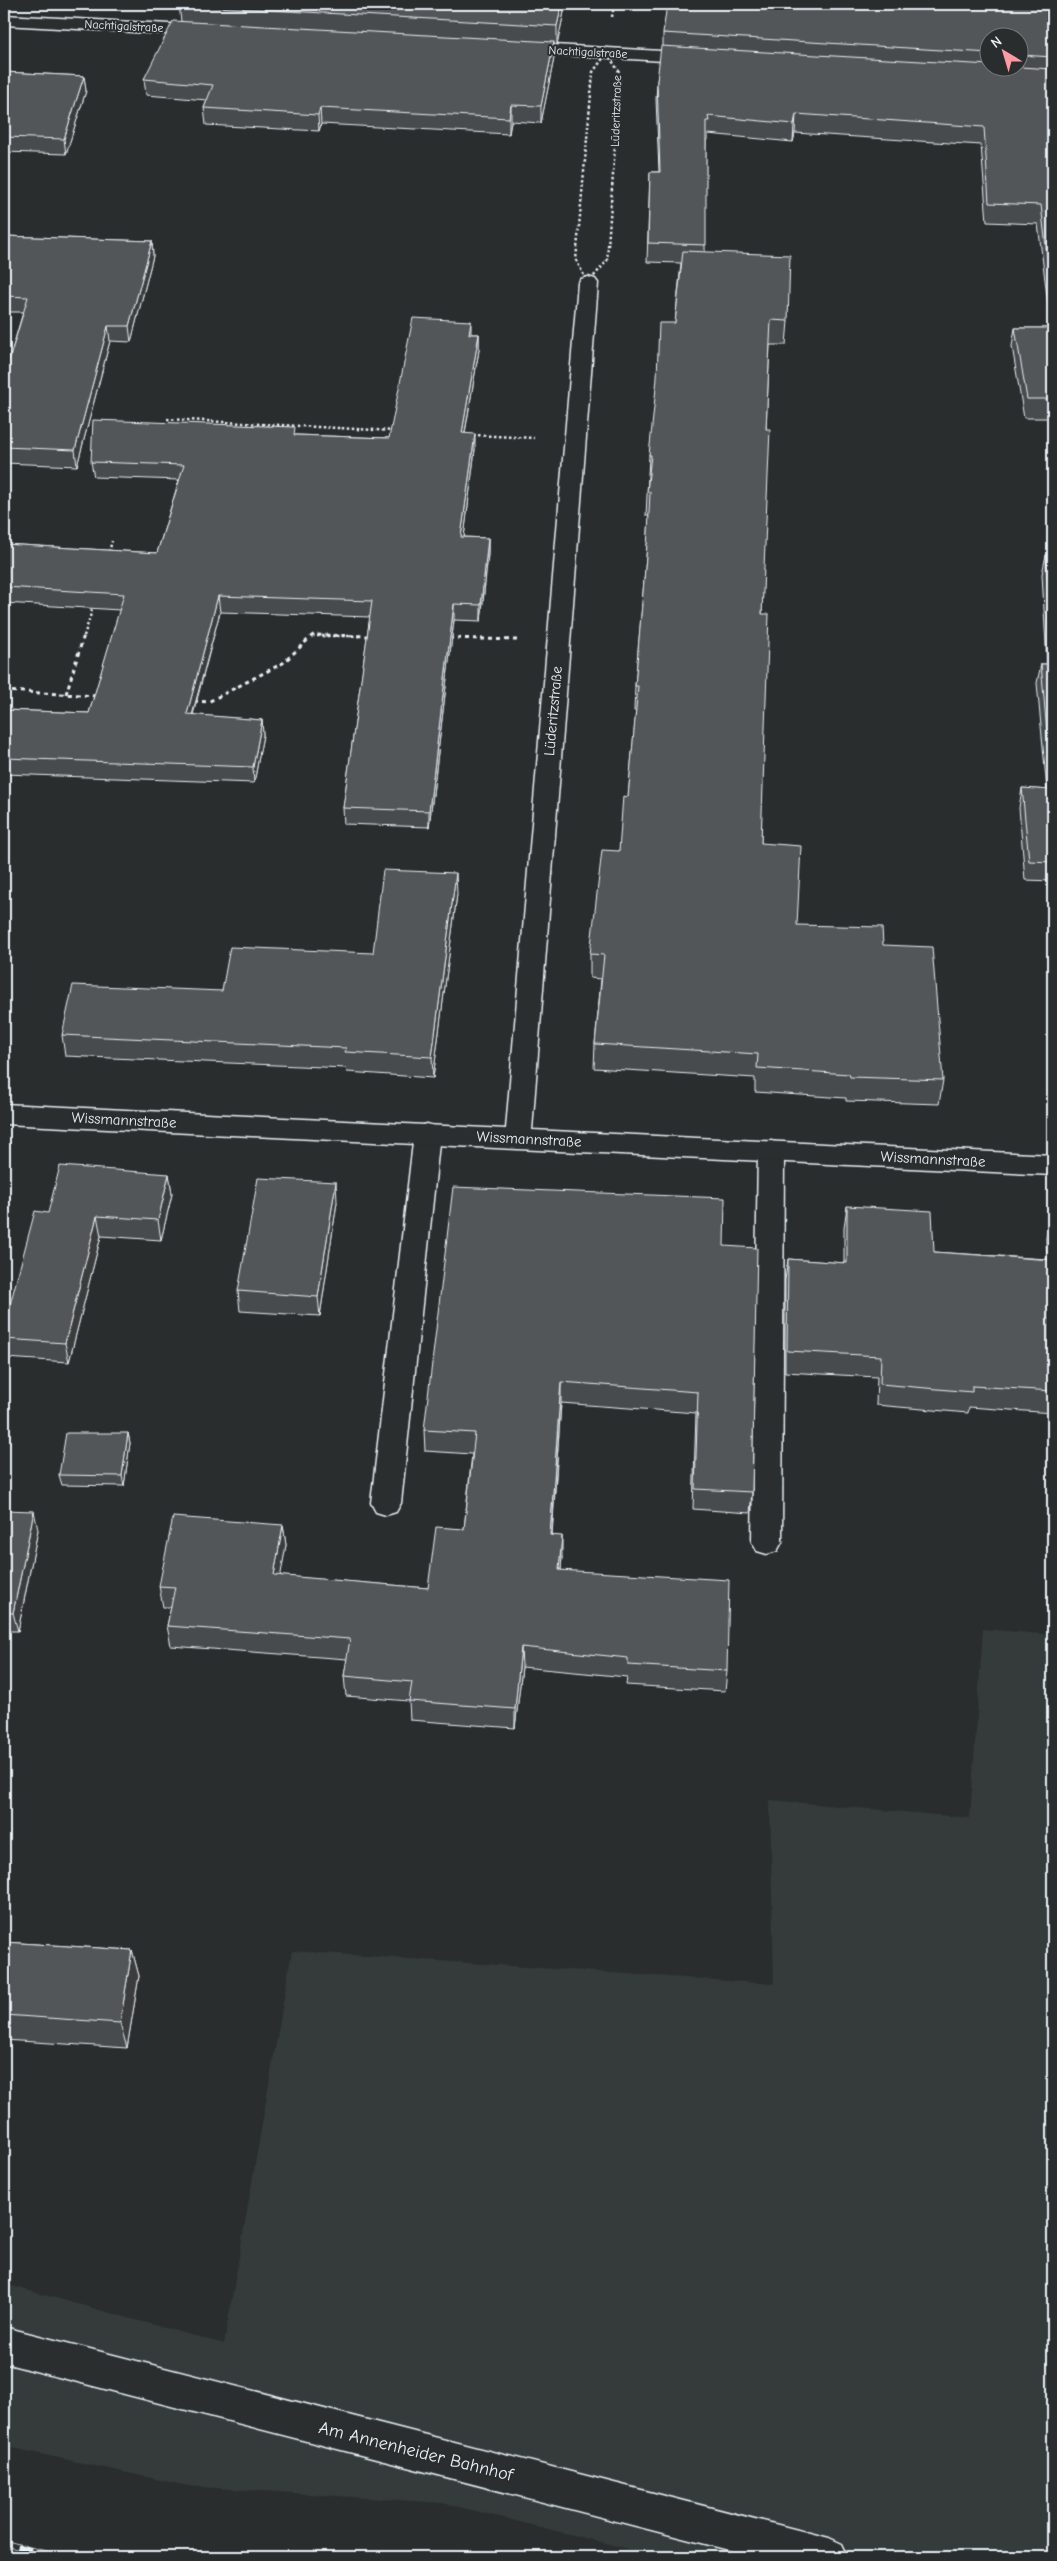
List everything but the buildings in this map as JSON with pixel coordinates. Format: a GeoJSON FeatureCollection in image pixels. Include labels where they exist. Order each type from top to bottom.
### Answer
{"type":"FeatureCollection","features":[{"type":"Feature","properties":{"kind":"street","name":"Nachtigalstraße"},"geometry":{"type":"LineString","coordinates":[[4,20],[221,32]]}},
{"type":"Feature","properties":{"kind":"street","name":"Nachtigalstraße"},"geometry":{"type":"LineString","coordinates":[[498,47],[716,59]]}},
{"type":"Feature","properties":{"kind":"street","name":"Lüderitzstraße"},"geometry":{"type":"LineString","coordinates":[[518,1139],[588,283]]}},
{"type":"Feature","properties":{"kind":"street","name":"Wissmannstraße"},"geometry":{"type":"LineString","coordinates":[[4,1114],[1053,1166]]}},
{"type":"Feature","properties":{"kind":"street"},"geometry":{"type":"LineString","coordinates":[[386,1503],[427,1134]]}},
{"type":"Feature","properties":{"kind":"street"},"geometry":{"type":"LineString","coordinates":[[767,1542],[771,1151]]}},
{"type":"Feature","properties":{"kind":"street","name":"Am Annenheider Bahnhof"},"geometry":{"type":"LineString","coordinates":[[4,2345],[829,2557]]}},
{"type":"Feature","properties":{"kind":"path","name":"Lüderitzstraße"},"geometry":{"type":"LineString","coordinates":[[607,53],[620,72],[607,261],[588,283],[576,260],[592,72],[607,53]]}},
{"type":"Feature","properties":{"kind":"path"},"geometry":{"type":"LineString","coordinates":[[168,419],[394,431]]}},
{"type":"Feature","properties":{"kind":"path"},"geometry":{"type":"LineString","coordinates":[[463,435],[575,439]]}},
{"type":"Feature","properties":{"kind":"path"},"geometry":{"type":"LineString","coordinates":[[107,560],[112,541]]}},
{"type":"Feature","properties":{"kind":"path"},"geometry":{"type":"LineString","coordinates":[[66,694],[95,598]]}},
{"type":"Feature","properties":{"kind":"path"},"geometry":{"type":"LineString","coordinates":[[189,701],[208,702],[283,663],[313,635],[372,636]]}},
{"type":"Feature","properties":{"kind":"path"},"geometry":{"type":"LineString","coordinates":[[440,638],[559,641]]}},
{"type":"Feature","properties":{"kind":"path"},"geometry":{"type":"LineString","coordinates":[[4,691],[104,696]]}},
{"type":"Feature","properties":{"kind":"shaded area"},"geometry":{"type":"Polygon","coordinates":[[[983,1629],[1053,1635],[1053,2557],[661,2557],[443,2503],[188,2486],[4,2446],[4,2284],[224,2344],[292,1951],[774,1984],[770,1800],[970,1818],[983,1629]]]}},
{"type":"Feature","properties":{"kind":"railway"},"geometry":{"type":"LineString","coordinates":[[4,2543],[58,2557]]}}]}
